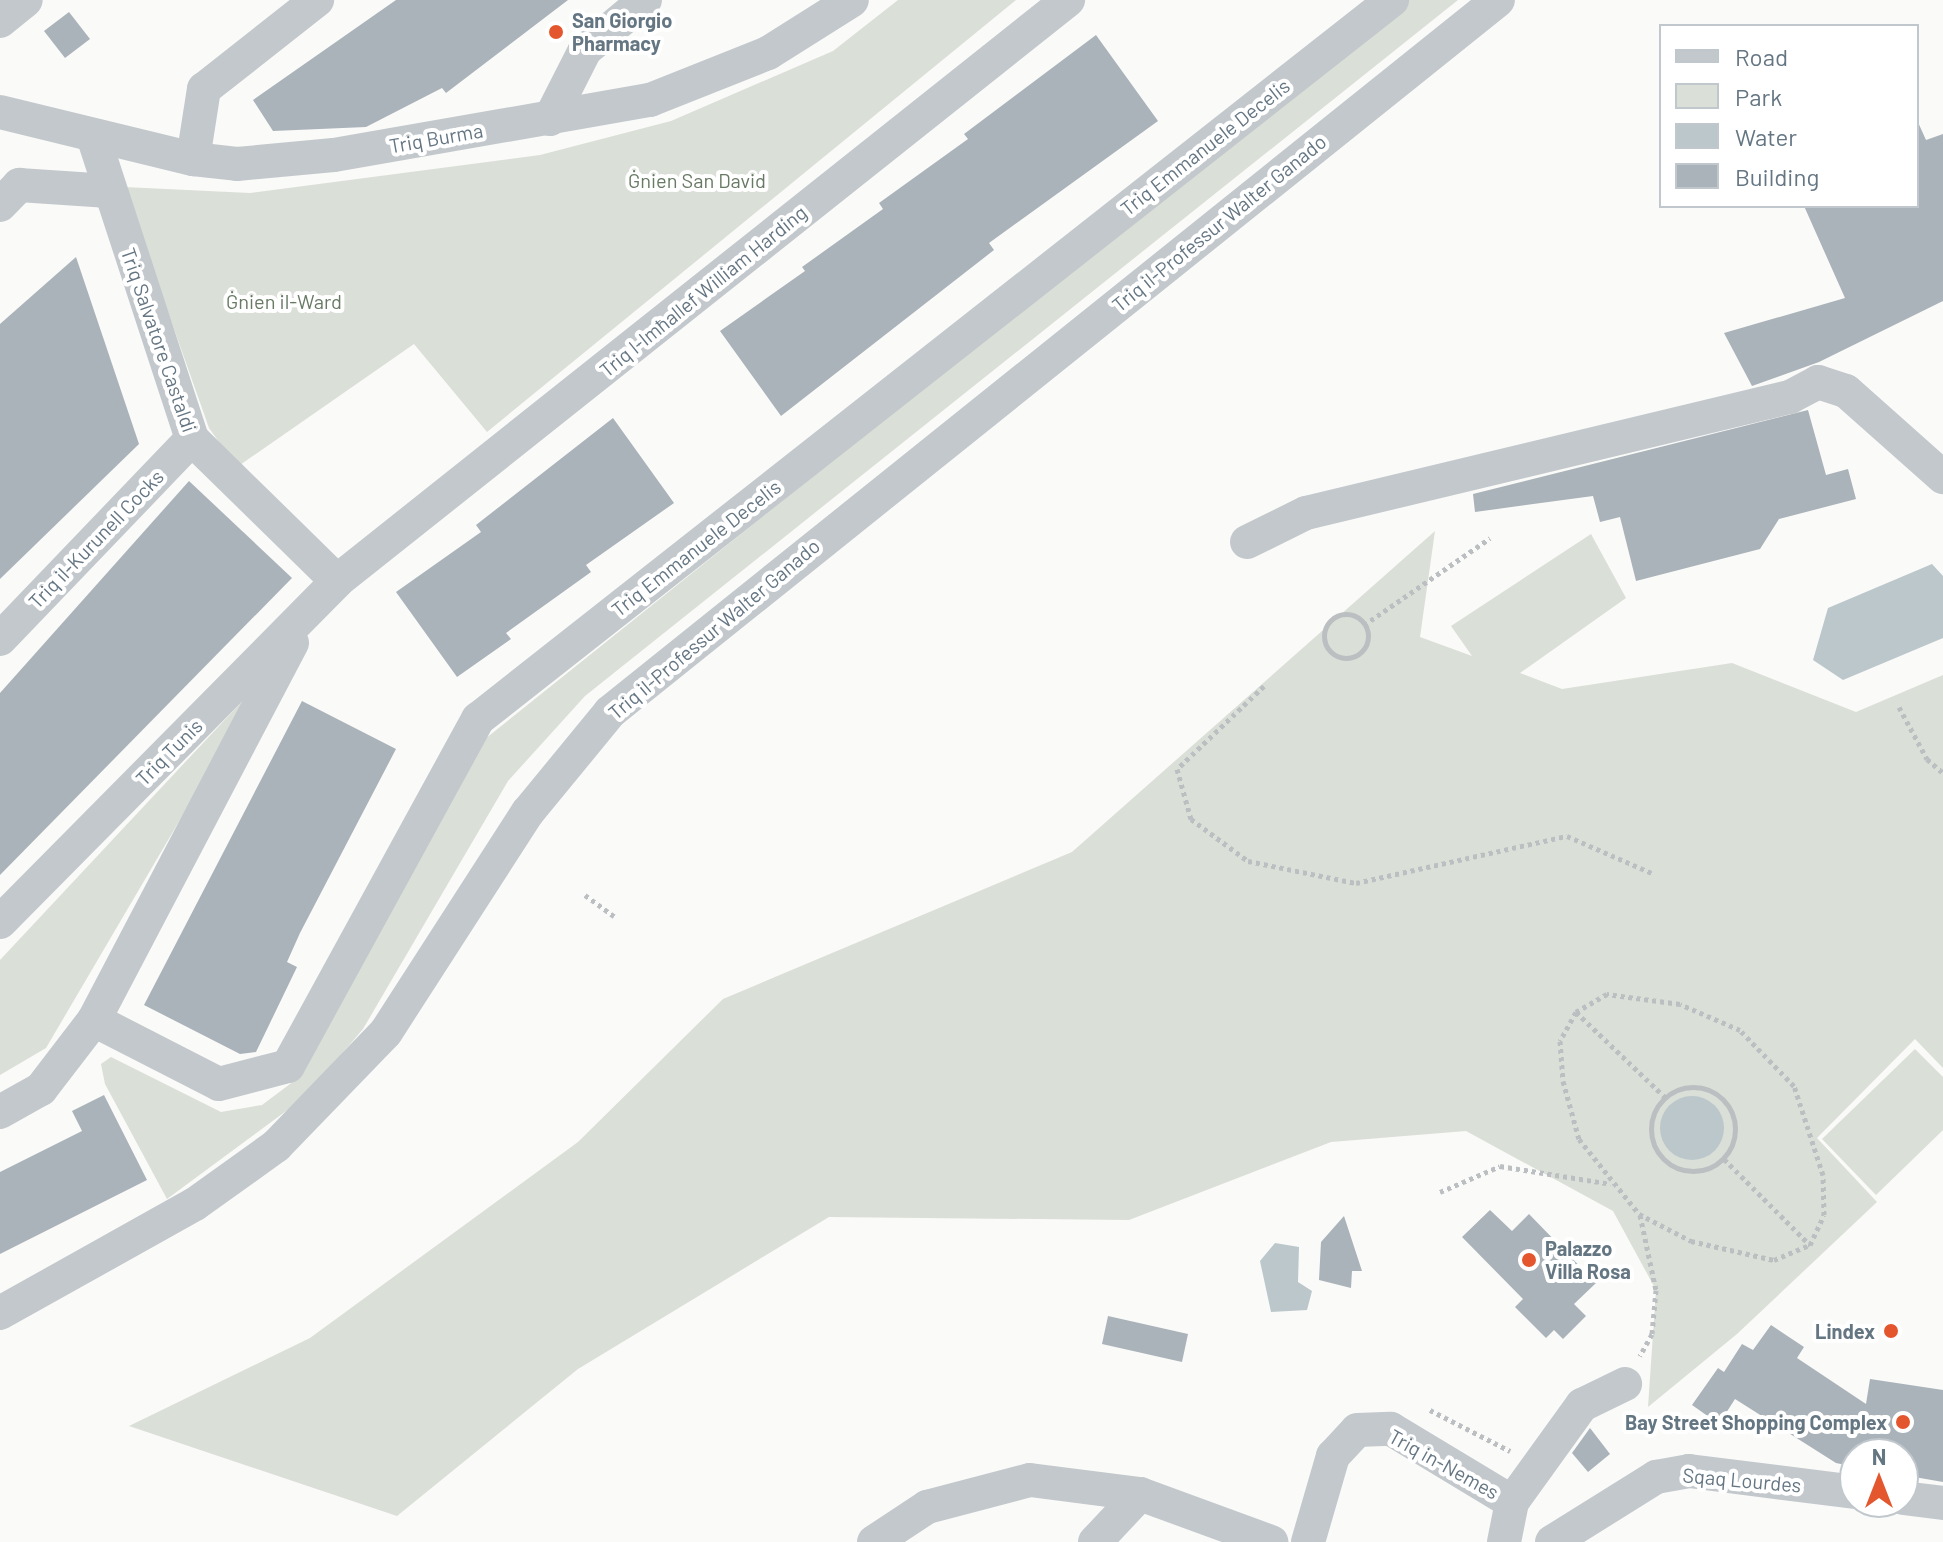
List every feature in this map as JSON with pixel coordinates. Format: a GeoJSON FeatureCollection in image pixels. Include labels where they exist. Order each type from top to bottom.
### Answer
{"type":"FeatureCollection","features":[{"type":"Feature","properties":{"kind":"street"},"geometry":{"type":"LineString","coordinates":[[0,21],[26,0]]}},
{"type":"Feature","properties":{"kind":"street"},"geometry":{"type":"LineString","coordinates":[[193,159],[204,89],[317,0]]}},
{"type":"Feature","properties":{"kind":"street"},"geometry":{"type":"LineString","coordinates":[[550,119],[585,50],[645,0]]}},
{"type":"Feature","properties":{"kind":"street","name":"Triq Burma"},"geometry":{"type":"LineString","coordinates":[[0,112],[94,139],[193,159],[237,164],[334,155],[650,100],[768,53],[852,0]]}},
{"type":"Feature","properties":{"kind":"street","name":"Triq l-Imħallef William Harding"},"geometry":{"type":"LineString","coordinates":[[337,581],[1068,0]]}},
{"type":"Feature","properties":{"kind":"street","name":"Triq Emmanuele Decelis"},"geometry":{"type":"LineString","coordinates":[[94,1020],[219,1084],[288,1066],[478,719],[1392,0]]}},
{"type":"Feature","properties":{"kind":"street","name":"Triq il-Professur Walter Ganado"},"geometry":{"type":"LineString","coordinates":[[0,1313],[195,1204],[276,1146],[386,1032],[528,812],[610,712],[1498,0]]}},
{"type":"Feature","properties":{"kind":"street","name":"Triq Salvatore Castaldi"},"geometry":{"type":"LineString","coordinates":[[94,139],[192,439],[337,581]]}},
{"type":"Feature","properties":{"kind":"street"},"geometry":{"type":"LineString","coordinates":[[0,205],[19,185],[109,191]]}},
{"type":"Feature","properties":{"kind":"street"},"geometry":{"type":"LineString","coordinates":[[1247,542],[1306,513],[1790,397],[1818,382],[1846,391],[1943,477]]}},
{"type":"Feature","properties":{"kind":"street","name":"Triq il-Kurunell Cocks"},"geometry":{"type":"LineString","coordinates":[[0,639],[192,439]]}},
{"type":"Feature","properties":{"kind":"street","name":"Triq Tunis"},"geometry":{"type":"LineString","coordinates":[[0,922],[337,581]]}},
{"type":"Feature","properties":{"kind":"street"},"geometry":{"type":"LineString","coordinates":[[0,1112],[41,1089],[94,1020],[309,611]]}},
{"type":"Feature","properties":{"kind":"street"},"geometry":{"type":"LineString","coordinates":[[1504,1542],[1520,1489],[1582,1405],[1625,1384]]}},
{"type":"Feature","properties":{"kind":"street","name":"Triq in-Nemes"},"geometry":{"type":"LineString","coordinates":[[1308,1542],[1333,1456],[1357,1430],[1391,1429],[1520,1489]]}},
{"type":"Feature","properties":{"kind":"street","name":"Sqaq Lourdes"},"geometry":{"type":"LineString","coordinates":[[1552,1542],[1656,1477],[1689,1471],[1839,1490]]}},
{"type":"Feature","properties":{"kind":"street"},"geometry":{"type":"LineString","coordinates":[[874,1542],[927,1507],[994,1486],[1063,1481],[1140,1494],[1271,1542]]}},
{"type":"Feature","properties":{"kind":"street"},"geometry":{"type":"LineString","coordinates":[[1095,1542],[1140,1494]]}},
{"type":"Feature","properties":{"kind":"street"},"geometry":{"type":"LineString","coordinates":[[1919,1500],[1943,1503]]}},
{"type":"Feature","properties":{"kind":"path"},"geometry":{"type":"LineString","coordinates":[[1364,625],[1490,538]]}},
{"type":"Feature","properties":{"kind":"path"},"geometry":{"type":"LineString","coordinates":[[1347,613],[1364,625],[1368,638],[1361,651],[1341,657],[1329,649],[1324,636],[1333,617],[1347,613]]}},
{"type":"Feature","properties":{"kind":"path"},"geometry":{"type":"LineString","coordinates":[[1264,686],[1177,769],[1191,819],[1248,861],[1356,883],[1567,836],[1654,874]]}},
{"type":"Feature","properties":{"kind":"path"},"geometry":{"type":"LineString","coordinates":[[1899,707],[1927,759],[1943,773]]}},
{"type":"Feature","properties":{"kind":"path"},"geometry":{"type":"LineString","coordinates":[[585,895],[614,916]]}},
{"type":"Feature","properties":{"kind":"path"},"geometry":{"type":"LineString","coordinates":[[1607,994],[1680,1004],[1740,1030],[1794,1086],[1823,1175],[1824,1215],[1810,1245],[1774,1260],[1691,1241],[1639,1214],[1611,1184],[1579,1139],[1563,1081],[1560,1041],[1576,1012],[1607,994]]}},
{"type":"Feature","properties":{"kind":"path"},"geometry":{"type":"LineString","coordinates":[[1576,1012],[1665,1097]]}},
{"type":"Feature","properties":{"kind":"path"},"geometry":{"type":"LineString","coordinates":[[1678,1089],[1706,1089],[1729,1106],[1736,1134],[1724,1159],[1686,1172],[1662,1159],[1650,1134],[1665,1097],[1678,1089]]}},
{"type":"Feature","properties":{"kind":"path"},"geometry":{"type":"LineString","coordinates":[[1724,1159],[1810,1245]]}},
{"type":"Feature","properties":{"kind":"path"},"geometry":{"type":"LineString","coordinates":[[1440,1192],[1500,1166],[1611,1184]]}},
{"type":"Feature","properties":{"kind":"path"},"geometry":{"type":"LineString","coordinates":[[1625,1384],[1652,1334],[1656,1290],[1639,1214]]}},
{"type":"Feature","properties":{"kind":"path"},"geometry":{"type":"LineString","coordinates":[[1421,1411],[1436,1410],[1513,1453],[1520,1489]]}},
{"type":"Feature","properties":{"kind":"green space"},"geometry":{"type":"Polygon","coordinates":[[[898,0],[1016,0],[487,432],[414,344],[237,467],[209,428],[124,187],[250,193],[540,155],[671,121],[833,51],[898,0]]]}},
{"type":"Feature","properties":{"kind":"green space"},"geometry":{"type":"Polygon","coordinates":[[[1408,0],[1458,0],[585,696],[508,781],[363,1029],[305,1097],[167,1199],[105,1084],[101,1064],[111,1057],[221,1112],[262,1105],[302,1075],[485,739],[1408,0]]]}},
{"type":"Feature","properties":{"kind":"green space"},"geometry":{"type":"Polygon","coordinates":[[[1435,531],[1420,637],[1472,656],[1451,626],[1591,534],[1626,598],[1520,673],[1562,689],[1732,663],[1856,712],[1943,675],[1943,1068],[1915,1039],[1817,1138],[1877,1202],[1737,1334],[1648,1407],[1656,1290],[1613,1211],[1466,1131],[1331,1142],[1129,1220],[829,1217],[578,1369],[397,1516],[129,1426],[310,1338],[578,1142],[723,999],[1072,852],[1435,531]]]}},
{"type":"Feature","properties":{"kind":"green space"},"geometry":{"type":"Polygon","coordinates":[[[262,680],[46,1048],[0,1075],[0,960],[262,680]]]}},
{"type":"Feature","properties":{"kind":"green space"},"geometry":{"type":"Polygon","coordinates":[[[1915,1049],[1943,1077],[1943,1130],[1876,1195],[1822,1139],[1915,1049]]]}},
{"type":"Feature","properties":{"kind":"water"},"geometry":{"type":"Polygon","coordinates":[[[1932,564],[1943,576],[1943,638],[1843,680],[1813,660],[1828,608],[1932,564]]]}},
{"type":"Feature","properties":{"kind":"water"},"geometry":{"type":"Polygon","coordinates":[[[1692,1096],[1710,1102],[1718,1110],[1724,1128],[1718,1146],[1710,1154],[1692,1160],[1674,1154],[1666,1146],[1660,1128],[1666,1110],[1674,1102],[1692,1096]]]}},
{"type":"Feature","properties":{"kind":"water"},"geometry":{"type":"Polygon","coordinates":[[[1275,1243],[1299,1247],[1298,1282],[1312,1291],[1307,1310],[1271,1312],[1260,1261],[1275,1243]]]}},
{"type":"Feature","properties":{"kind":"building"},"geometry":{"type":"Polygon","coordinates":[[[396,0],[568,0],[446,93],[442,88],[366,127],[273,131],[253,100],[396,0]]]}},
{"type":"Feature","properties":{"kind":"building"},"geometry":{"type":"Polygon","coordinates":[[[69,12],[90,39],[65,58],[44,31],[69,12]]]}},
{"type":"Feature","properties":{"kind":"building"},"geometry":{"type":"Polygon","coordinates":[[[1096,35],[1158,121],[989,243],[994,250],[781,416],[720,331],[805,271],[802,267],[883,209],[879,203],[968,139],[964,134],[1096,35]]]}},
{"type":"Feature","properties":{"kind":"building"},"geometry":{"type":"Polygon","coordinates":[[[1919,124],[1926,140],[1943,134],[1943,301],[1819,362],[1752,386],[1724,333],[1845,298],[1805,208],[1919,208],[1919,124]]]}},
{"type":"Feature","properties":{"kind":"building"},"geometry":{"type":"Polygon","coordinates":[[[76,257],[139,444],[0,579],[0,324],[76,257]]]}},
{"type":"Feature","properties":{"kind":"building"},"geometry":{"type":"Polygon","coordinates":[[[1808,410],[1826,475],[1848,469],[1856,499],[1779,519],[1760,549],[1636,581],[1620,517],[1600,522],[1593,496],[1475,512],[1473,494],[1808,410]]]}},
{"type":"Feature","properties":{"kind":"building"},"geometry":{"type":"Polygon","coordinates":[[[613,418],[674,503],[586,565],[591,572],[506,633],[511,639],[457,677],[396,592],[481,532],[476,525],[613,418]]]}},
{"type":"Feature","properties":{"kind":"building"},"geometry":{"type":"Polygon","coordinates":[[[189,481],[292,578],[0,875],[0,693],[189,481]]]}},
{"type":"Feature","properties":{"kind":"building"},"geometry":{"type":"Polygon","coordinates":[[[302,701],[396,749],[300,933],[287,962],[297,967],[256,1052],[240,1054],[144,1005],[302,701]]]}},
{"type":"Feature","properties":{"kind":"building"},"geometry":{"type":"Polygon","coordinates":[[[104,1095],[147,1180],[0,1254],[0,1172],[82,1131],[72,1111],[104,1095]]]}},
{"type":"Feature","properties":{"kind":"building","name":"Palazzo Villa Rosa"},"geometry":{"type":"Polygon","coordinates":[[[1490,1210],[1512,1231],[1529,1214],[1596,1283],[1574,1304],[1586,1316],[1563,1339],[1554,1330],[1546,1338],[1515,1307],[1523,1299],[1462,1237],[1490,1210]]]}},
{"type":"Feature","properties":{"kind":"building"},"geometry":{"type":"Polygon","coordinates":[[[1344,1216],[1362,1271],[1352,1271],[1351,1288],[1319,1280],[1321,1242],[1344,1216]]]}},
{"type":"Feature","properties":{"kind":"building"},"geometry":{"type":"Polygon","coordinates":[[[1108,1316],[1188,1334],[1182,1362],[1102,1344],[1108,1316]]]}},
{"type":"Feature","properties":{"kind":"building"},"geometry":{"type":"Polygon","coordinates":[[[1771,1325],[1804,1347],[1797,1358],[1866,1404],[1870,1379],[1943,1390],[1943,1482],[1919,1478],[1919,1438],[1839,1438],[1839,1464],[1735,1399],[1719,1424],[1692,1405],[1718,1368],[1724,1372],[1742,1344],[1753,1350],[1771,1325]]]}},
{"type":"Feature","properties":{"kind":"building"},"geometry":{"type":"Polygon","coordinates":[[[1590,1428],[1610,1454],[1588,1472],[1572,1453],[1590,1428]]]}},
{"type":"Feature","properties":{"kind":"place","name":"San Giorgio Pharmacy"},"geometry":{"type":"Point","coordinates":[556,32]}},
{"type":"Feature","properties":{"kind":"place","name":"Palazzo Villa Rosa"},"geometry":{"type":"Point","coordinates":[1529,1260]}},
{"type":"Feature","properties":{"kind":"place","name":"Lindex"},"geometry":{"type":"Point","coordinates":[1891,1331]}},
{"type":"Feature","properties":{"kind":"place","name":"Bay Street Shopping Complex"},"geometry":{"type":"Point","coordinates":[1903,1422]}},
{"type":"Feature","properties":{"kind":"park label","name":"Ġnien San David"},"geometry":{"type":"Point","coordinates":[697,180]}},
{"type":"Feature","properties":{"kind":"park label","name":"Ġnien il-Ward"},"geometry":{"type":"Point","coordinates":[284,301]}}]}
